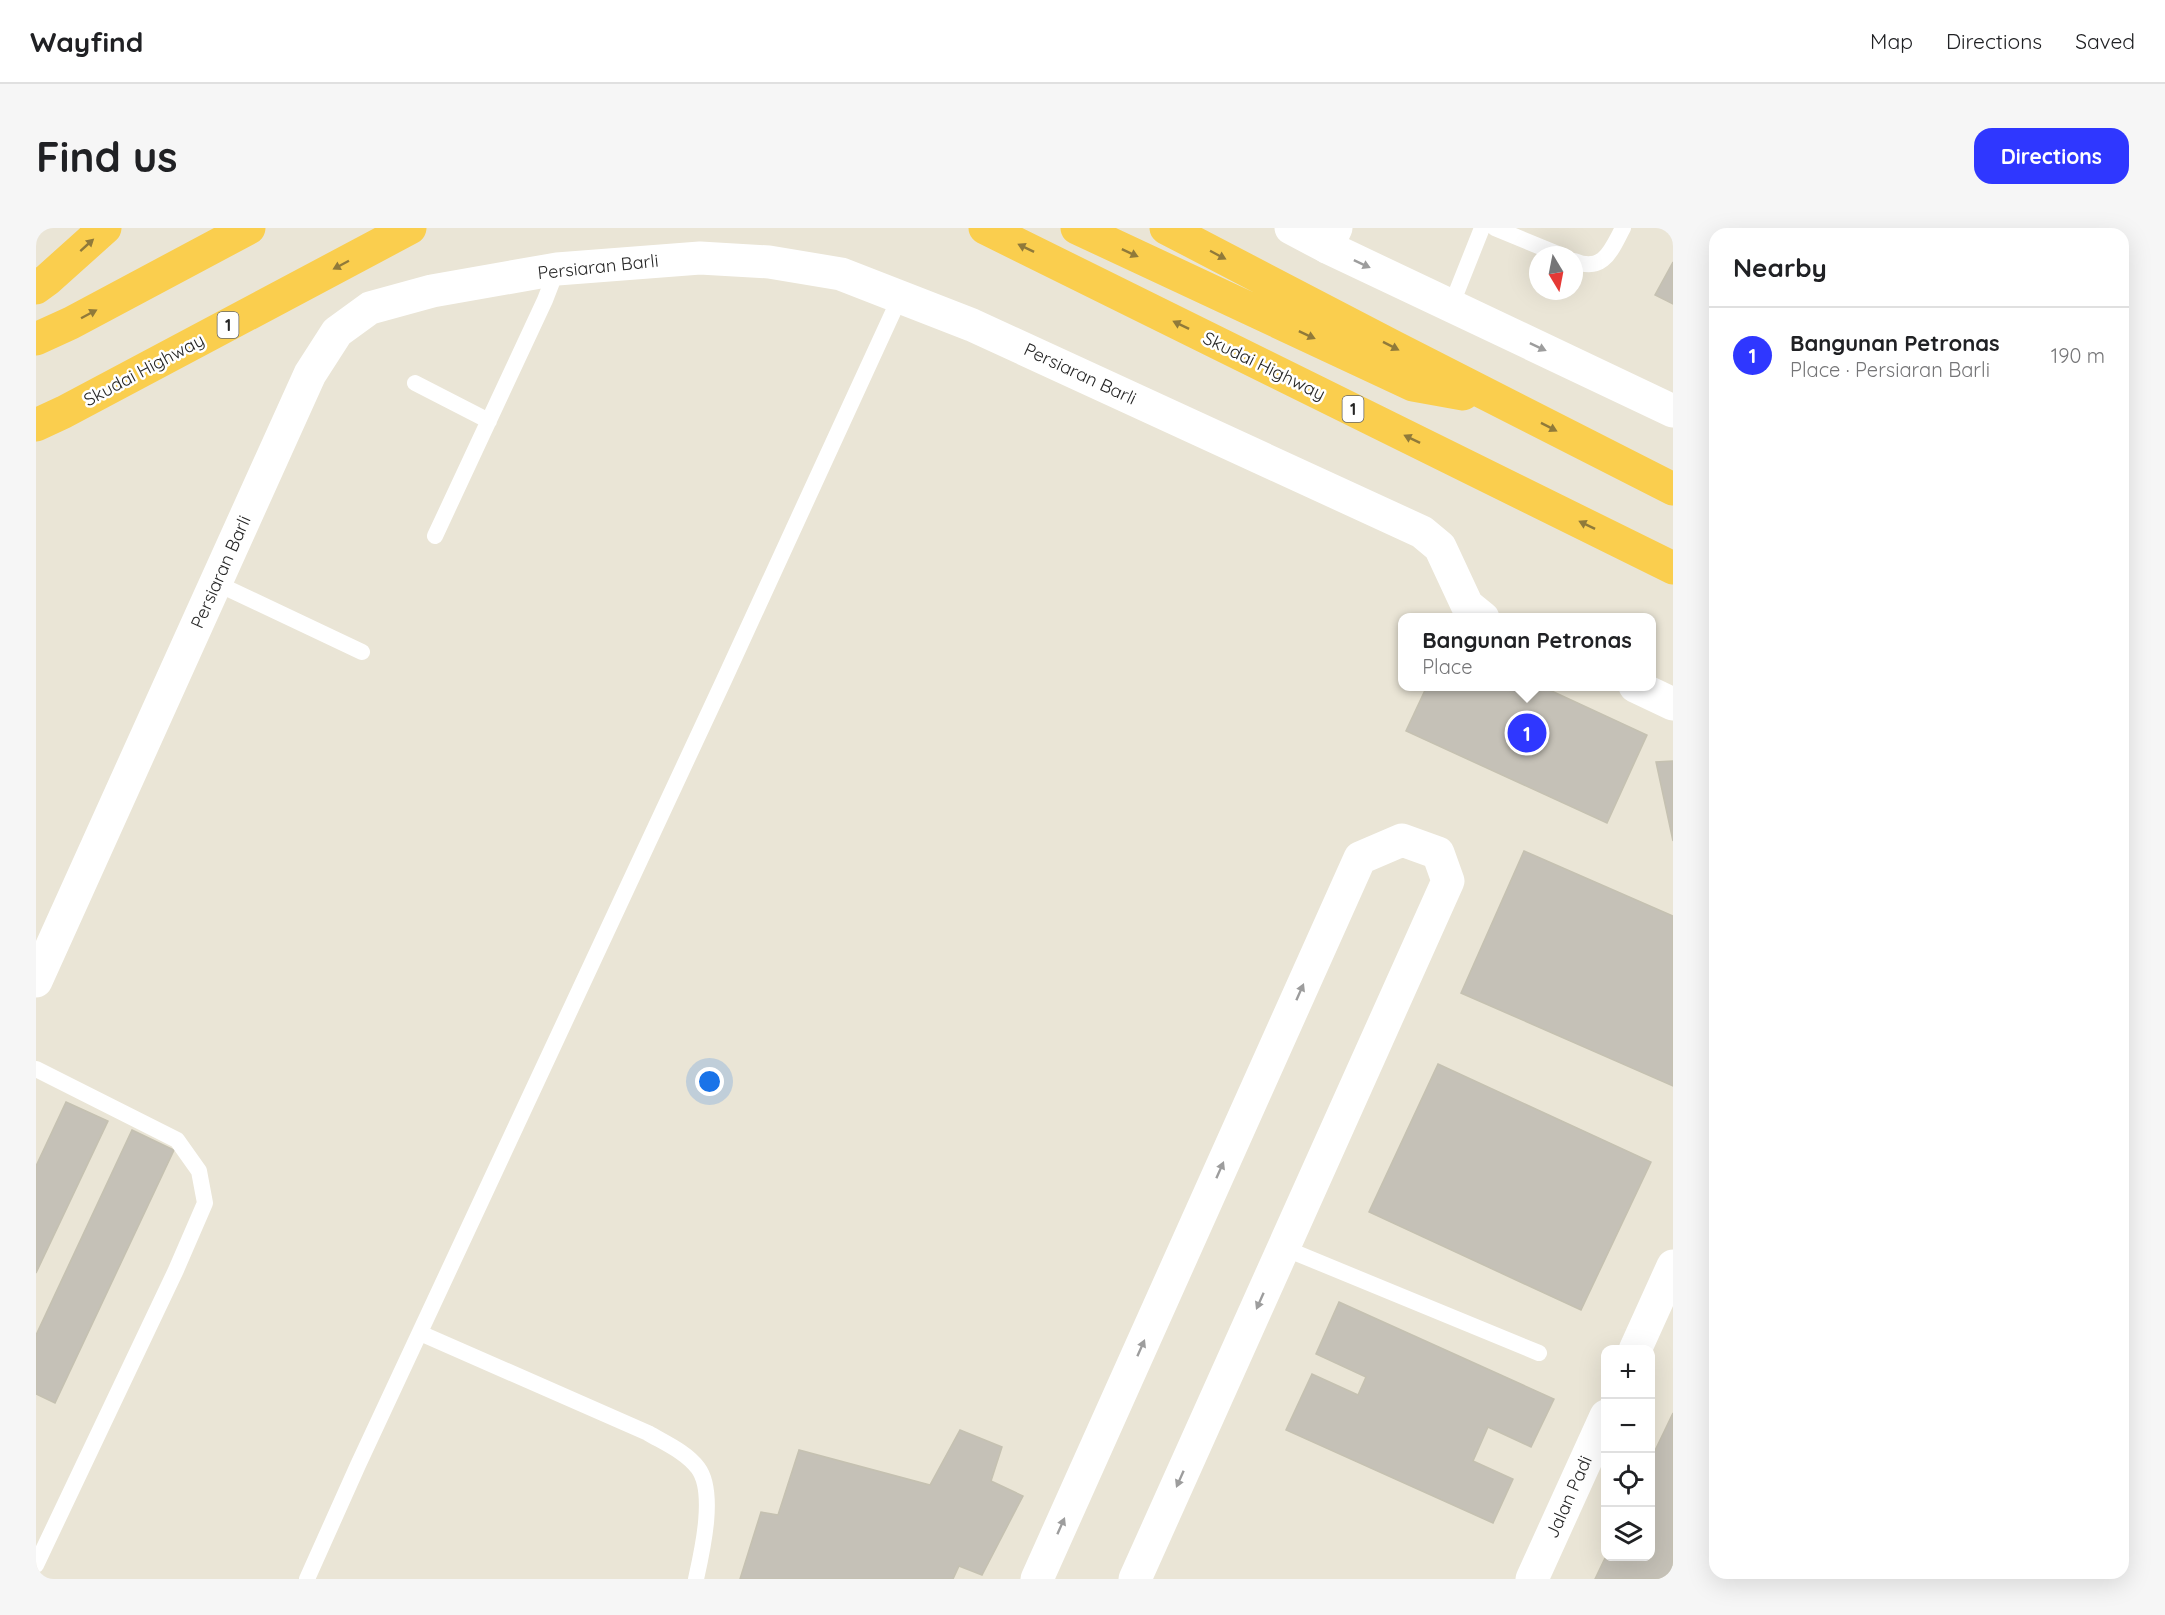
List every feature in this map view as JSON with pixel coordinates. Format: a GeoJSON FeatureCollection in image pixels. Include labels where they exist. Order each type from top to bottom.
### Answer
{"type":"FeatureCollection","features":[{"type":"Feature","properties":{"kind":"highway"},"geometry":{"type":"LineString","coordinates":[[36,288],[105,228]]}},
{"type":"Feature","properties":{"kind":"highway"},"geometry":{"type":"LineString","coordinates":[[36,339],[71,324],[249,228]]}},
{"type":"Feature","properties":{"kind":"highway","name":"Skudai Highway"},"geometry":{"type":"LineString","coordinates":[[45,417],[410,228]]}},
{"type":"Feature","properties":{"kind":"highway","name":"Skudai Highway"},"geometry":{"type":"LineString","coordinates":[[985,228],[1673,568]]}},
{"type":"Feature","properties":{"kind":"highway"},"geometry":{"type":"LineString","coordinates":[[1077,228],[1413,385],[1497,400]]}},
{"type":"Feature","properties":{"kind":"highway"},"geometry":{"type":"LineString","coordinates":[[1166,228],[1673,489]]}},
{"type":"Feature","properties":{"kind":"street"},"geometry":{"type":"LineString","coordinates":[[1291,228],[1332,238],[1451,306],[1673,411]]}},
{"type":"Feature","properties":{"kind":"street","name":"Persiaran Barli"},"geometry":{"type":"LineString","coordinates":[[43,967],[310,374],[338,332],[370,308],[432,291],[556,268],[700,258],[769,262],[841,274],[972,325],[1422,531],[1440,547],[1467,605],[1477,613]]}},
{"type":"Feature","properties":{"kind":"street"},"geometry":{"type":"LineString","coordinates":[[1644,691],[1673,704]]}},
{"type":"Feature","properties":{"kind":"street"},"geometry":{"type":"LineString","coordinates":[[1037,1579],[1360,858],[1402,840],[1438,853],[1448,881],[1136,1579]]}},
{"type":"Feature","properties":{"kind":"street"},"geometry":{"type":"LineString","coordinates":[[1637,1345],[1673,1266]]}},
{"type":"Feature","properties":{"kind":"street","name":"Jalan Padi"},"geometry":{"type":"LineString","coordinates":[[1532,1579],[1601,1425]]}},
{"type":"Feature","properties":{"kind":"lane"},"geometry":{"type":"LineString","coordinates":[[1451,306],[1482,228]]}},
{"type":"Feature","properties":{"kind":"lane"},"geometry":{"type":"LineString","coordinates":[[1496,228],[1539,246]]}},
{"type":"Feature","properties":{"kind":"lane"},"geometry":{"type":"LineString","coordinates":[[1583,263],[1592,265],[1602,261],[1610,252],[1623,228]]}},
{"type":"Feature","properties":{"kind":"lane"},"geometry":{"type":"LineString","coordinates":[[435,536],[545,300],[556,268]]}},
{"type":"Feature","properties":{"kind":"lane"},"geometry":{"type":"LineString","coordinates":[[308,1579],[900,297]]}},
{"type":"Feature","properties":{"kind":"lane"},"geometry":{"type":"LineString","coordinates":[[415,383],[489,421]]}},
{"type":"Feature","properties":{"kind":"lane"},"geometry":{"type":"LineString","coordinates":[[216,583],[362,652]]}},
{"type":"Feature","properties":{"kind":"lane"},"geometry":{"type":"LineString","coordinates":[[36,1069],[177,1140],[199,1171],[205,1203],[176,1270],[36,1564]]}},
{"type":"Feature","properties":{"kind":"lane"},"geometry":{"type":"LineString","coordinates":[[1284,1248],[1539,1353]]}},
{"type":"Feature","properties":{"kind":"lane"},"geometry":{"type":"LineString","coordinates":[[420,1333],[648,1433],[679,1450],[699,1469],[707,1497],[705,1539],[696,1579]]}},
{"type":"Feature","properties":{"kind":"building"},"geometry":{"type":"Polygon","coordinates":[[[1673,262],[1673,304],[1655,295],[1673,262]]]}},
{"type":"Feature","properties":{"kind":"building"},"geometry":{"type":"Polygon","coordinates":[[[1425,691],[1552,691],[1647,735],[1607,823],[1406,731],[1425,691]]]}},
{"type":"Feature","properties":{"kind":"building"},"geometry":{"type":"Polygon","coordinates":[[[1673,761],[1673,841],[1656,762],[1673,761]]]}},
{"type":"Feature","properties":{"kind":"building"},"geometry":{"type":"Polygon","coordinates":[[[1524,851],[1673,916],[1673,1086],[1461,993],[1524,851]]]}},
{"type":"Feature","properties":{"kind":"building"},"geometry":{"type":"Polygon","coordinates":[[[1438,1064],[1651,1162],[1581,1310],[1369,1212],[1438,1064]]]}},
{"type":"Feature","properties":{"kind":"building"},"geometry":{"type":"Polygon","coordinates":[[[66,1102],[108,1121],[36,1273],[36,1166],[66,1102]]]}},
{"type":"Feature","properties":{"kind":"building"},"geometry":{"type":"Polygon","coordinates":[[[132,1130],[174,1150],[55,1403],[36,1394],[36,1335],[132,1130]]]}},
{"type":"Feature","properties":{"kind":"building"},"geometry":{"type":"Polygon","coordinates":[[[1339,1302],[1554,1399],[1531,1447],[1488,1427],[1473,1461],[1513,1479],[1493,1523],[1286,1430],[1312,1374],[1358,1395],[1366,1377],[1316,1354],[1339,1302]]]}},
{"type":"Feature","properties":{"kind":"building"},"geometry":{"type":"Polygon","coordinates":[[[1673,1413],[1673,1579],[1595,1579],[1604,1561],[1655,1561],[1655,1451],[1673,1413]]]}},
{"type":"Feature","properties":{"kind":"building"},"geometry":{"type":"Polygon","coordinates":[[[960,1430],[1002,1447],[991,1481],[1023,1496],[982,1575],[959,1566],[953,1579],[740,1579],[761,1512],[778,1515],[799,1450],[930,1485],[960,1430]]]}},
{"type":"Feature","properties":{"kind":"place","name":"Bangunan Petronas"},"geometry":{"type":"Point","coordinates":[1527,733]}}]}
